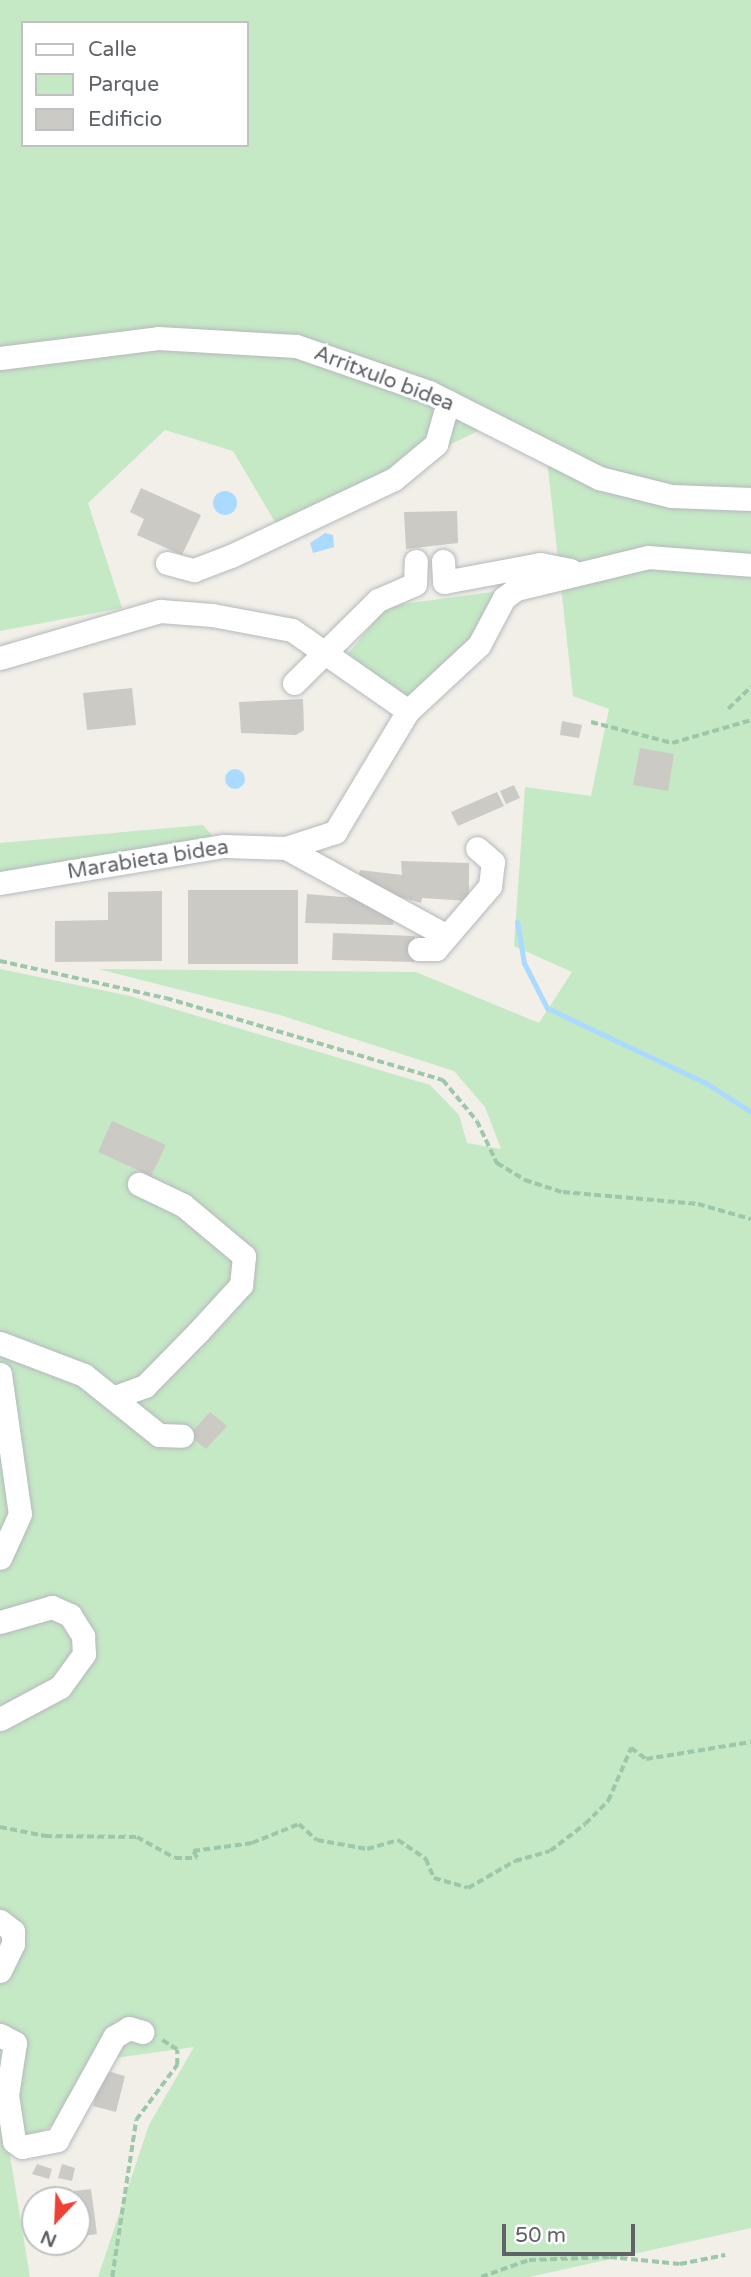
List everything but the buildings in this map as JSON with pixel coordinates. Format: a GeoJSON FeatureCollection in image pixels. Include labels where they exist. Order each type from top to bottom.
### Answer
{"type":"FeatureCollection","features":[{"type":"Feature","properties":{"kind":"street","name":"Arritxulo bidea"},"geometry":{"type":"LineString","coordinates":[[0,358],[158,338],[296,346],[448,402],[599,478],[671,496],[751,499]]}},
{"type":"Feature","properties":{"kind":"street"},"geometry":{"type":"LineString","coordinates":[[167,563],[194,569],[231,556],[394,479],[436,444],[448,402]]}},
{"type":"Feature","properties":{"kind":"street","name":"Marabieta bidea"},"geometry":{"type":"LineString","coordinates":[[0,883],[224,846],[286,848],[335,832],[408,711],[479,645],[504,598],[573,571],[648,557],[751,565]]}},
{"type":"Feature","properties":{"kind":"street"},"geometry":{"type":"LineString","coordinates":[[294,683],[378,600],[415,584],[416,561]]}},
{"type":"Feature","properties":{"kind":"street"},"geometry":{"type":"LineString","coordinates":[[443,561],[444,582],[540,564],[573,571]]}},
{"type":"Feature","properties":{"kind":"street"},"geometry":{"type":"LineString","coordinates":[[0,658],[160,611],[281,628],[327,650],[408,711]]}},
{"type":"Feature","properties":{"kind":"street"},"geometry":{"type":"LineString","coordinates":[[286,848],[445,935]]}},
{"type":"Feature","properties":{"kind":"street"},"geometry":{"type":"LineString","coordinates":[[419,949],[436,949],[445,935],[460,926],[496,874],[477,848]]}},
{"type":"Feature","properties":{"kind":"street"},"geometry":{"type":"LineString","coordinates":[[115,1397],[145,1386],[241,1285],[244,1256],[183,1205],[139,1184]]}},
{"type":"Feature","properties":{"kind":"street"},"geometry":{"type":"LineString","coordinates":[[0,1343],[84,1375],[115,1397],[146,1428],[183,1436]]}},
{"type":"Feature","properties":{"kind":"street"},"geometry":{"type":"LineString","coordinates":[[0,1374],[20,1514],[0,1558]]}},
{"type":"Feature","properties":{"kind":"street"},"geometry":{"type":"LineString","coordinates":[[0,1622],[52,1607],[70,1615],[83,1636],[85,1654],[60,1687],[0,1719]]}},
{"type":"Feature","properties":{"kind":"street"},"geometry":{"type":"LineString","coordinates":[[0,1921],[13,1931],[13,1944],[0,1971]]}},
{"type":"Feature","properties":{"kind":"street"},"geometry":{"type":"LineString","coordinates":[[0,2035],[15,2043],[7,2095],[14,2141],[22,2147],[57,2140],[114,2037],[129,2028],[142,2032]]}},
{"type":"Feature","properties":{"kind":"path"},"geometry":{"type":"LineString","coordinates":[[728,709],[751,687]]}},
{"type":"Feature","properties":{"kind":"path"},"geometry":{"type":"LineString","coordinates":[[591,722],[672,743],[751,720]]}},
{"type":"Feature","properties":{"kind":"path"},"geometry":{"type":"LineString","coordinates":[[0,961],[204,1008],[443,1080],[472,1113],[497,1163],[525,1180],[563,1192],[698,1204],[751,1219]]}},
{"type":"Feature","properties":{"kind":"path"},"geometry":{"type":"LineString","coordinates":[[0,1827],[45,1836],[137,1838],[175,1858],[197,1858],[193,1851],[252,1843],[299,1824],[317,1840],[366,1849],[398,1840],[426,1859],[434,1878],[468,1888],[514,1861],[550,1851],[585,1824],[608,1801],[631,1748],[646,1759],[751,1742]]}},
{"type":"Feature","properties":{"kind":"path"},"geometry":{"type":"LineString","coordinates":[[112,2277],[136,2120],[177,2065],[177,2050],[142,2032]]}},
{"type":"Feature","properties":{"kind":"path"},"geometry":{"type":"LineString","coordinates":[[481,2277],[529,2260],[610,2257],[680,2264],[724,2255]]}},
{"type":"Feature","properties":{"kind":"green space"},"geometry":{"type":"Polygon","coordinates":[[[0,0],[751,0],[751,2228],[529,2277],[98,2277],[149,2125],[194,2047],[93,2061],[53,2125],[32,2136],[7,2137],[21,2222],[21,2256],[27,2256],[30,2277],[0,2277],[0,1355],[5,1356],[0,1340],[0,969],[130,996],[430,1085],[459,1115],[467,1143],[501,1149],[485,1107],[454,1071],[280,1015],[98,969],[416,972],[539,1023],[572,972],[514,946],[525,787],[591,796],[609,709],[573,696],[545,441],[499,421],[278,527],[233,451],[165,430],[88,503],[122,608],[0,631],[0,0]]]}},
{"type":"Feature","properties":{"kind":"green space"},"geometry":{"type":"Polygon","coordinates":[[[500,591],[471,644],[407,699],[348,654],[387,606],[500,591]]]}},
{"type":"Feature","properties":{"kind":"green space"},"geometry":{"type":"Polygon","coordinates":[[[203,825],[216,840],[0,875],[0,843],[203,825]]]}},
{"type":"Feature","properties":{"kind":"water"},"geometry":{"type":"Polygon","coordinates":[[[225,491],[236,498],[237,503],[230,514],[225,515],[214,508],[213,503],[220,492],[225,491]]]}},
{"type":"Feature","properties":{"kind":"water"},"geometry":{"type":"Polygon","coordinates":[[[325,533],[333,535],[334,547],[313,553],[310,543],[325,533]]]}},
{"type":"Feature","properties":{"kind":"water"},"geometry":{"type":"Polygon","coordinates":[[[235,769],[242,772],[245,779],[242,786],[235,789],[228,786],[225,779],[228,772],[235,769]]]}},
{"type":"Feature","properties":{"kind":"waterway"},"geometry":{"type":"LineString","coordinates":[[517,922],[524,963],[547,1008],[706,1083],[751,1112]]}}]}
